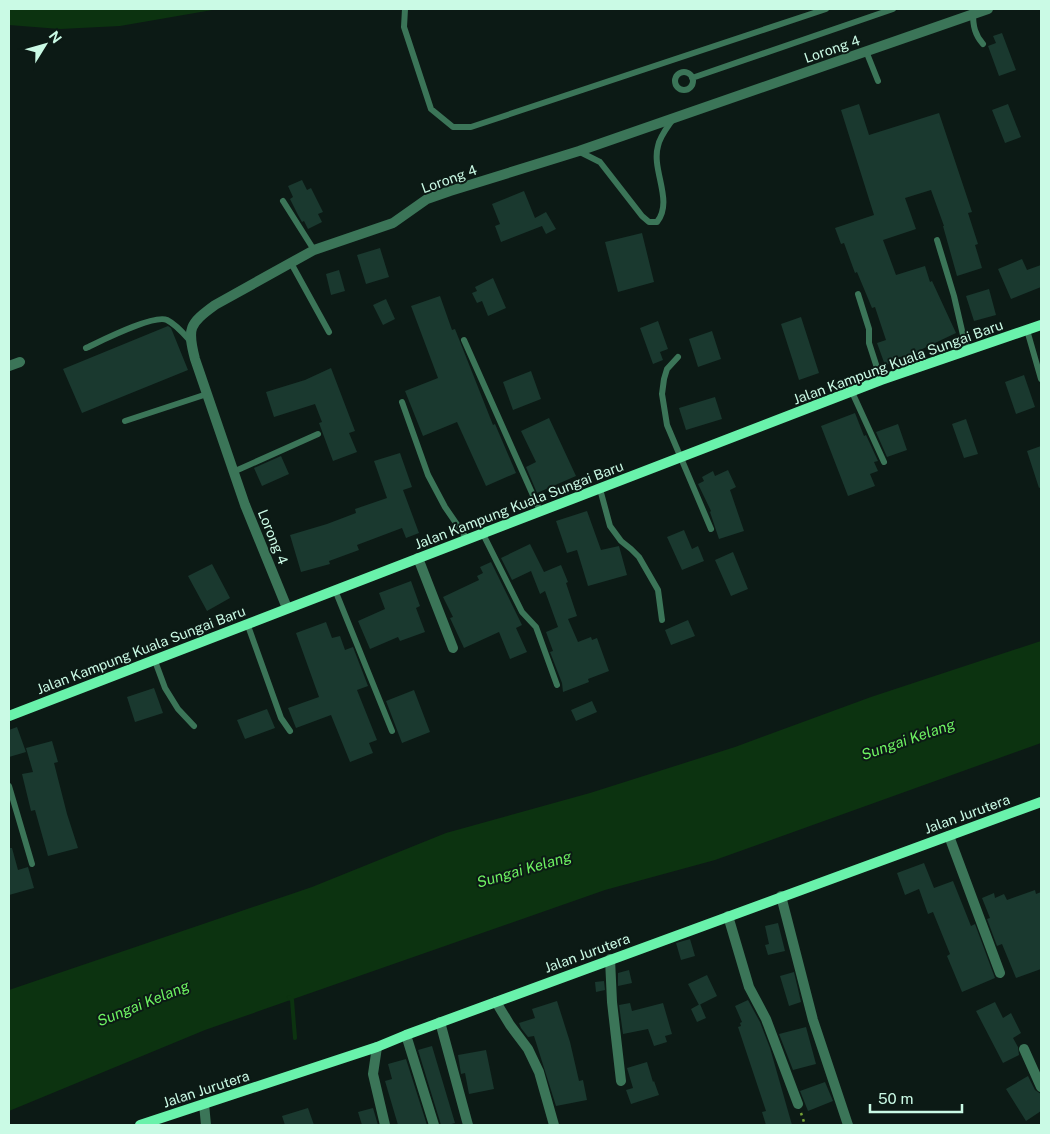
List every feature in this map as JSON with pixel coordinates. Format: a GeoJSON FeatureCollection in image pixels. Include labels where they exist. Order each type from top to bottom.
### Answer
{"type":"FeatureCollection","features":[{"type":"Feature","properties":{"kind":"street","name":"Lorong 4"},"geometry":{"type":"LineString","coordinates":[[287,608],[233,472],[191,342],[192,326],[200,316],[215,305],[314,250],[393,223],[428,199],[450,190],[579,151],[988,9]]}},
{"type":"Feature","properties":{"kind":"street","name":"Jalan Kampung Kuala Sungai Baru"},"geometry":{"type":"LineString","coordinates":[[9,716],[881,380],[1041,325]]}},
{"type":"Feature","properties":{"kind":"street"},"geometry":{"type":"LineString","coordinates":[[9,366],[20,362]]}},
{"type":"Feature","properties":{"kind":"street"},"geometry":{"type":"LineString","coordinates":[[418,558],[453,648]]}},
{"type":"Feature","properties":{"kind":"street","name":"Jalan Jurutera"},"geometry":{"type":"LineString","coordinates":[[140,1125],[377,1047],[610,959],[1041,802]]}},
{"type":"Feature","properties":{"kind":"street"},"geometry":{"type":"LineString","coordinates":[[949,836],[1000,973]]}},
{"type":"Feature","properties":{"kind":"street"},"geometry":{"type":"LineString","coordinates":[[782,896],[813,1020],[848,1125]]}},
{"type":"Feature","properties":{"kind":"street"},"geometry":{"type":"LineString","coordinates":[[728,916],[749,987],[766,1020],[798,1104]]}},
{"type":"Feature","properties":{"kind":"street"},"geometry":{"type":"LineString","coordinates":[[610,959],[612,1002],[621,1080]]}},
{"type":"Feature","properties":{"kind":"street"},"geometry":{"type":"LineString","coordinates":[[496,1002],[528,1049],[539,1072],[554,1125]]}},
{"type":"Feature","properties":{"kind":"street"},"geometry":{"type":"LineString","coordinates":[[440,1022],[468,1125]]}},
{"type":"Feature","properties":{"kind":"street"},"geometry":{"type":"LineString","coordinates":[[406,1035],[434,1125]]}},
{"type":"Feature","properties":{"kind":"street"},"geometry":{"type":"LineString","coordinates":[[377,1047],[373,1074],[385,1125]]}},
{"type":"Feature","properties":{"kind":"street"},"geometry":{"type":"LineString","coordinates":[[1024,1049],[1041,1086]]}},
{"type":"Feature","properties":{"kind":"street"},"geometry":{"type":"LineString","coordinates":[[204,1104],[206,1125]]}},
{"type":"Feature","properties":{"kind":"lane"},"geometry":{"type":"LineString","coordinates":[[405,9],[404,27],[431,109],[453,128],[471,127],[481,124],[826,9]]}},
{"type":"Feature","properties":{"kind":"lane"},"geometry":{"type":"LineString","coordinates":[[692,78],[893,9]]}},
{"type":"Feature","properties":{"kind":"lane"},"geometry":{"type":"LineString","coordinates":[[973,14],[975,31],[983,44]]}},
{"type":"Feature","properties":{"kind":"lane"},"geometry":{"type":"LineString","coordinates":[[866,51],[878,81]]}},
{"type":"Feature","properties":{"kind":"lane"},"geometry":{"type":"LineString","coordinates":[[579,151],[600,162],[642,216],[649,222],[657,222],[663,214],[657,147],[662,135],[674,117]]}},
{"type":"Feature","properties":{"kind":"lane"},"geometry":{"type":"LineString","coordinates":[[283,201],[314,250]]}},
{"type":"Feature","properties":{"kind":"lane"},"geometry":{"type":"LineString","coordinates":[[937,240],[956,305],[962,335],[968,349]]}},
{"type":"Feature","properties":{"kind":"lane"},"geometry":{"type":"LineString","coordinates":[[291,264],[328,332]]}},
{"type":"Feature","properties":{"kind":"lane"},"geometry":{"type":"LineString","coordinates":[[858,294],[869,329],[869,343],[881,380]]}},
{"type":"Feature","properties":{"kind":"lane"},"geometry":{"type":"LineString","coordinates":[[86,348],[148,321],[160,318],[167,320],[178,328],[191,342]]}},
{"type":"Feature","properties":{"kind":"lane"},"geometry":{"type":"LineString","coordinates":[[1027,330],[1041,379]]}},
{"type":"Feature","properties":{"kind":"lane"},"geometry":{"type":"LineString","coordinates":[[464,340],[540,511]]}},
{"type":"Feature","properties":{"kind":"lane"},"geometry":{"type":"LineString","coordinates":[[678,356],[667,369],[662,394],[667,425],[711,530]]}},
{"type":"Feature","properties":{"kind":"lane"},"geometry":{"type":"LineString","coordinates":[[852,392],[884,462]]}},
{"type":"Feature","properties":{"kind":"lane"},"geometry":{"type":"LineString","coordinates":[[125,421],[207,394]]}},
{"type":"Feature","properties":{"kind":"lane"},"geometry":{"type":"LineString","coordinates":[[402,402],[428,475],[445,507],[467,540]]}},
{"type":"Feature","properties":{"kind":"lane"},"geometry":{"type":"LineString","coordinates":[[233,472],[318,434]]}},
{"type":"Feature","properties":{"kind":"lane"},"geometry":{"type":"LineString","coordinates":[[600,489],[610,526],[621,541],[632,548],[639,557],[658,590],[662,620]]}},
{"type":"Feature","properties":{"kind":"lane"},"geometry":{"type":"LineString","coordinates":[[483,534],[522,612],[536,627],[557,685]]}},
{"type":"Feature","properties":{"kind":"lane"},"geometry":{"type":"LineString","coordinates":[[335,590],[392,731]]}},
{"type":"Feature","properties":{"kind":"lane"},"geometry":{"type":"LineString","coordinates":[[247,623],[281,718],[290,731]]}},
{"type":"Feature","properties":{"kind":"lane"},"geometry":{"type":"LineString","coordinates":[[155,661],[165,688],[178,709],[194,726]]}},
{"type":"Feature","properties":{"kind":"lane"},"geometry":{"type":"LineString","coordinates":[[9,786],[32,864]]}},
{"type":"Feature","properties":{"kind":"water"},"geometry":{"type":"Polygon","coordinates":[[[9,9],[218,9],[120,26],[60,29],[9,25],[9,9]]]}},
{"type":"Feature","properties":{"kind":"water","name":"Sungai Kelang"},"geometry":{"type":"Polygon","coordinates":[[[1041,641],[1041,743],[715,860],[605,890],[205,1030],[9,1111],[9,990],[312,887],[446,833],[590,793],[735,747],[871,697],[1041,641]]]}},
{"type":"Feature","properties":{"kind":"building"},"geometry":{"type":"Polygon","coordinates":[[[1002,33],[1016,70],[999,76],[988,46],[996,43],[993,36],[1002,33]]]}},
{"type":"Feature","properties":{"kind":"building"},"geometry":{"type":"Polygon","coordinates":[[[859,104],[869,135],[939,113],[972,212],[968,213],[978,244],[975,245],[982,268],[957,276],[944,226],[931,190],[905,198],[916,229],[883,240],[896,275],[925,266],[930,282],[932,281],[956,333],[918,351],[920,354],[885,365],[877,343],[886,340],[875,307],[872,308],[857,272],[855,273],[844,243],[841,244],[835,228],[874,215],[841,110],[859,104]]]}},
{"type":"Feature","properties":{"kind":"building"},"geometry":{"type":"Polygon","coordinates":[[[1008,104],[1021,137],[1005,143],[992,110],[1008,104]]]}},
{"type":"Feature","properties":{"kind":"building"},"geometry":{"type":"Polygon","coordinates":[[[302,180],[307,190],[311,188],[323,212],[318,214],[322,222],[308,229],[304,221],[302,222],[290,199],[293,197],[288,186],[302,180]]]}},
{"type":"Feature","properties":{"kind":"building"},"geometry":{"type":"Polygon","coordinates":[[[524,191],[535,218],[546,212],[556,229],[546,234],[542,226],[501,242],[495,226],[500,224],[492,204],[524,191]]]}},
{"type":"Feature","properties":{"kind":"building"},"geometry":{"type":"Polygon","coordinates":[[[642,233],[654,282],[618,292],[605,242],[642,233]]]}},
{"type":"Feature","properties":{"kind":"building"},"geometry":{"type":"Polygon","coordinates":[[[380,248],[389,277],[366,284],[357,255],[380,248]]]}},
{"type":"Feature","properties":{"kind":"building"},"geometry":{"type":"Polygon","coordinates":[[[1022,259],[1027,270],[1041,265],[1041,287],[1011,299],[998,269],[1022,259]]]}},
{"type":"Feature","properties":{"kind":"building"},"geometry":{"type":"Polygon","coordinates":[[[339,270],[345,291],[331,295],[326,274],[339,270]]]}},
{"type":"Feature","properties":{"kind":"building"},"geometry":{"type":"Polygon","coordinates":[[[493,278],[506,308],[488,316],[482,301],[477,303],[472,293],[477,291],[475,287],[493,278]]]}},
{"type":"Feature","properties":{"kind":"building"},"geometry":{"type":"Polygon","coordinates":[[[989,289],[996,315],[974,321],[966,296],[989,289]]]}},
{"type":"Feature","properties":{"kind":"building"},"geometry":{"type":"Polygon","coordinates":[[[440,296],[452,330],[455,329],[493,425],[495,424],[516,473],[486,486],[457,422],[423,436],[405,391],[438,378],[411,306],[440,296]]]}},
{"type":"Feature","properties":{"kind":"building"},"geometry":{"type":"Polygon","coordinates":[[[386,299],[395,319],[383,325],[373,305],[386,299]]]}},
{"type":"Feature","properties":{"kind":"building"},"geometry":{"type":"Polygon","coordinates":[[[801,317],[819,373],[799,380],[781,324],[801,317]]]}},
{"type":"Feature","properties":{"kind":"building"},"geometry":{"type":"Polygon","coordinates":[[[658,321],[668,349],[660,352],[663,360],[653,364],[640,328],[658,321]]]}},
{"type":"Feature","properties":{"kind":"building"},"geometry":{"type":"Polygon","coordinates":[[[168,326],[171,328],[188,370],[82,413],[63,369],[168,326]]]}},
{"type":"Feature","properties":{"kind":"building"},"geometry":{"type":"Polygon","coordinates":[[[712,331],[721,359],[698,367],[689,339],[712,331]]]}},
{"type":"Feature","properties":{"kind":"building"},"geometry":{"type":"Polygon","coordinates":[[[331,368],[355,431],[349,433],[357,452],[333,461],[319,423],[322,422],[315,404],[274,417],[266,392],[305,380],[331,368]]]}},
{"type":"Feature","properties":{"kind":"building"},"geometry":{"type":"Polygon","coordinates":[[[531,371],[541,399],[513,410],[503,382],[531,371]]]}},
{"type":"Feature","properties":{"kind":"building"},"geometry":{"type":"Polygon","coordinates":[[[1024,375],[1035,407],[1016,414],[1005,382],[1024,375]]]}},
{"type":"Feature","properties":{"kind":"building"},"geometry":{"type":"Polygon","coordinates":[[[715,397],[722,419],[686,430],[679,408],[715,397]]]}},
{"type":"Feature","properties":{"kind":"building"},"geometry":{"type":"Polygon","coordinates":[[[855,413],[864,436],[866,435],[878,461],[874,462],[878,471],[870,474],[875,486],[848,496],[821,426],[855,413]]]}},
{"type":"Feature","properties":{"kind":"building"},"geometry":{"type":"Polygon","coordinates":[[[549,418],[576,476],[537,493],[526,467],[536,462],[521,431],[549,418]]]}},
{"type":"Feature","properties":{"kind":"building"},"geometry":{"type":"Polygon","coordinates":[[[966,419],[978,454],[964,458],[952,424],[966,419]]]}},
{"type":"Feature","properties":{"kind":"building"},"geometry":{"type":"Polygon","coordinates":[[[898,424],[907,450],[887,457],[876,432],[898,424]]]}},
{"type":"Feature","properties":{"kind":"building"},"geometry":{"type":"Polygon","coordinates":[[[1041,446],[1041,487],[1039,488],[1027,451],[1041,446]]]}},
{"type":"Feature","properties":{"kind":"building"},"geometry":{"type":"Polygon","coordinates":[[[400,453],[412,487],[403,490],[419,533],[406,538],[402,528],[357,545],[359,550],[329,561],[330,564],[301,572],[290,535],[356,513],[355,509],[387,498],[374,461],[400,453]]]}},
{"type":"Feature","properties":{"kind":"building"},"geometry":{"type":"Polygon","coordinates":[[[281,456],[289,474],[262,486],[254,468],[281,456]]]}},
{"type":"Feature","properties":{"kind":"building"},"geometry":{"type":"Polygon","coordinates":[[[728,470],[736,487],[730,490],[744,531],[719,539],[711,511],[698,484],[704,481],[702,477],[713,471],[715,476],[728,470]]]}},
{"type":"Feature","properties":{"kind":"building"},"geometry":{"type":"Polygon","coordinates":[[[587,511],[601,550],[619,546],[627,575],[588,586],[577,550],[567,553],[556,521],[587,511]]]}},
{"type":"Feature","properties":{"kind":"building"},"geometry":{"type":"Polygon","coordinates":[[[684,530],[692,549],[698,546],[704,561],[682,570],[667,537],[684,530]]]}},
{"type":"Feature","properties":{"kind":"building"},"geometry":{"type":"Polygon","coordinates":[[[530,544],[544,572],[561,565],[568,582],[566,583],[577,616],[568,619],[578,642],[591,637],[592,640],[597,638],[609,671],[588,679],[589,682],[563,692],[562,683],[550,652],[553,651],[546,632],[558,627],[545,591],[540,594],[531,571],[512,580],[501,558],[530,544]]]}},
{"type":"Feature","properties":{"kind":"building"},"geometry":{"type":"Polygon","coordinates":[[[733,552],[748,589],[731,596],[715,560],[733,552]]]}},
{"type":"Feature","properties":{"kind":"building"},"geometry":{"type":"Polygon","coordinates":[[[491,562],[522,625],[516,628],[527,652],[510,659],[499,632],[464,648],[450,618],[453,617],[443,597],[479,580],[477,576],[483,573],[480,567],[491,562]]]}},
{"type":"Feature","properties":{"kind":"building"},"geometry":{"type":"Polygon","coordinates":[[[212,564],[230,598],[207,611],[188,576],[212,564]]]}},
{"type":"Feature","properties":{"kind":"building"},"geometry":{"type":"Polygon","coordinates":[[[411,581],[420,606],[416,608],[425,632],[400,641],[398,637],[370,649],[358,621],[385,609],[379,593],[411,581]]]}},
{"type":"Feature","properties":{"kind":"building"},"geometry":{"type":"Polygon","coordinates":[[[688,620],[695,636],[671,645],[665,630],[688,620]]]}},
{"type":"Feature","properties":{"kind":"building"},"geometry":{"type":"Polygon","coordinates":[[[326,622],[332,638],[340,636],[345,650],[353,647],[368,686],[357,690],[377,740],[369,743],[373,753],[350,762],[331,715],[296,728],[288,708],[319,697],[296,633],[326,622]]]}},
{"type":"Feature","properties":{"kind":"building"},"geometry":{"type":"Polygon","coordinates":[[[154,688],[163,713],[135,722],[127,697],[154,688]]]}},
{"type":"Feature","properties":{"kind":"building"},"geometry":{"type":"Polygon","coordinates":[[[414,690],[430,732],[402,743],[386,701],[414,690]]]}},
{"type":"Feature","properties":{"kind":"building"},"geometry":{"type":"Polygon","coordinates":[[[592,701],[597,712],[576,721],[571,710],[592,701]]]}},
{"type":"Feature","properties":{"kind":"building"},"geometry":{"type":"Polygon","coordinates":[[[267,709],[275,728],[245,739],[237,720],[267,709]]]}},
{"type":"Feature","properties":{"kind":"building"},"geometry":{"type":"Polygon","coordinates":[[[17,727],[26,752],[9,757],[9,730],[17,727]]]}},
{"type":"Feature","properties":{"kind":"building"},"geometry":{"type":"Polygon","coordinates":[[[52,741],[58,762],[54,763],[78,848],[48,856],[35,810],[31,811],[22,774],[33,772],[26,748],[52,741]]]}},
{"type":"Feature","properties":{"kind":"building"},"geometry":{"type":"Polygon","coordinates":[[[9,848],[12,848],[18,870],[28,867],[34,888],[9,895],[9,848]]]}},
{"type":"Feature","properties":{"kind":"building"},"geometry":{"type":"Polygon","coordinates":[[[924,863],[934,888],[953,881],[971,926],[975,924],[995,978],[962,992],[947,956],[950,954],[933,912],[928,914],[919,889],[905,895],[897,873],[924,863]]]}},
{"type":"Feature","properties":{"kind":"building"},"geometry":{"type":"Polygon","coordinates":[[[1035,890],[1036,894],[1041,892],[1041,969],[1016,978],[1002,944],[997,946],[987,919],[990,918],[982,898],[994,893],[995,898],[1004,894],[1007,900],[1035,890]]]}},
{"type":"Feature","properties":{"kind":"building"},"geometry":{"type":"Polygon","coordinates":[[[778,923],[785,951],[768,955],[765,945],[769,944],[765,926],[778,923]]]}},
{"type":"Feature","properties":{"kind":"building"},"geometry":{"type":"Polygon","coordinates":[[[690,939],[695,956],[681,960],[676,943],[690,939]]]}},
{"type":"Feature","properties":{"kind":"building"},"geometry":{"type":"Polygon","coordinates":[[[629,970],[632,983],[618,986],[618,973],[629,970]]]}},
{"type":"Feature","properties":{"kind":"building"},"geometry":{"type":"Polygon","coordinates":[[[794,972],[801,1002],[789,1006],[780,976],[794,972]]]}},
{"type":"Feature","properties":{"kind":"building"},"geometry":{"type":"Polygon","coordinates":[[[707,975],[717,996],[699,1005],[688,984],[707,975]]]}},
{"type":"Feature","properties":{"kind":"building"},"geometry":{"type":"Polygon","coordinates":[[[604,981],[605,990],[596,992],[595,982],[604,981]]]}},
{"type":"Feature","properties":{"kind":"building"},"geometry":{"type":"Polygon","coordinates":[[[748,1000],[760,1022],[770,1048],[792,1125],[766,1125],[762,1112],[766,1111],[738,1027],[741,1026],[740,1023],[742,1022],[735,1006],[748,1000]]]}},
{"type":"Feature","properties":{"kind":"building"},"geometry":{"type":"Polygon","coordinates":[[[557,1001],[570,1042],[579,1081],[583,1080],[587,1100],[556,1106],[534,1036],[528,1037],[519,1023],[535,1018],[532,1009],[557,1001]]]}},
{"type":"Feature","properties":{"kind":"building"},"geometry":{"type":"Polygon","coordinates":[[[995,1002],[1003,1018],[1011,1013],[1021,1033],[1013,1038],[1018,1047],[1019,1055],[1003,1063],[976,1011],[995,1002]]]}},
{"type":"Feature","properties":{"kind":"building"},"geometry":{"type":"Polygon","coordinates":[[[630,1003],[632,1011],[663,1003],[672,1034],[665,1036],[667,1042],[654,1046],[648,1029],[623,1034],[619,1005],[630,1003]]]}},
{"type":"Feature","properties":{"kind":"building"},"geometry":{"type":"Polygon","coordinates":[[[700,1004],[706,1018],[697,1022],[691,1009],[700,1004]]]}},
{"type":"Feature","properties":{"kind":"building"},"geometry":{"type":"Polygon","coordinates":[[[806,1027],[816,1064],[793,1070],[779,1034],[806,1027]]]}},
{"type":"Feature","properties":{"kind":"building"},"geometry":{"type":"Polygon","coordinates":[[[432,1046],[455,1123],[448,1125],[441,1125],[418,1050],[432,1046]]]}},
{"type":"Feature","properties":{"kind":"building"},"geometry":{"type":"Polygon","coordinates":[[[486,1050],[494,1089],[469,1094],[465,1073],[461,1074],[458,1055],[486,1050]]]}},
{"type":"Feature","properties":{"kind":"building"},"geometry":{"type":"Polygon","coordinates":[[[406,1059],[427,1125],[398,1125],[385,1081],[392,1079],[388,1064],[406,1059]]]}},
{"type":"Feature","properties":{"kind":"building"},"geometry":{"type":"Polygon","coordinates":[[[647,1062],[659,1095],[631,1104],[626,1090],[633,1088],[627,1068],[647,1062]]]}},
{"type":"Feature","properties":{"kind":"building"},"geometry":{"type":"Polygon","coordinates":[[[1028,1076],[1035,1090],[1041,1094],[1041,1111],[1026,1121],[1006,1089],[1028,1076]]]}},
{"type":"Feature","properties":{"kind":"building"},"geometry":{"type":"Polygon","coordinates":[[[825,1082],[833,1101],[808,1111],[800,1091],[825,1082]]]}},
{"type":"Feature","properties":{"kind":"building"},"geometry":{"type":"Polygon","coordinates":[[[308,1108],[314,1125],[285,1125],[282,1116],[308,1108]]]}},
{"type":"Feature","properties":{"kind":"building"},"geometry":{"type":"Polygon","coordinates":[[[373,1108],[378,1125],[362,1125],[358,1112],[373,1108]]]}},
{"type":"Feature","properties":{"kind":"waterway"},"geometry":{"type":"LineString","coordinates":[[289,997],[292,1000],[295,1038]]}}]}
